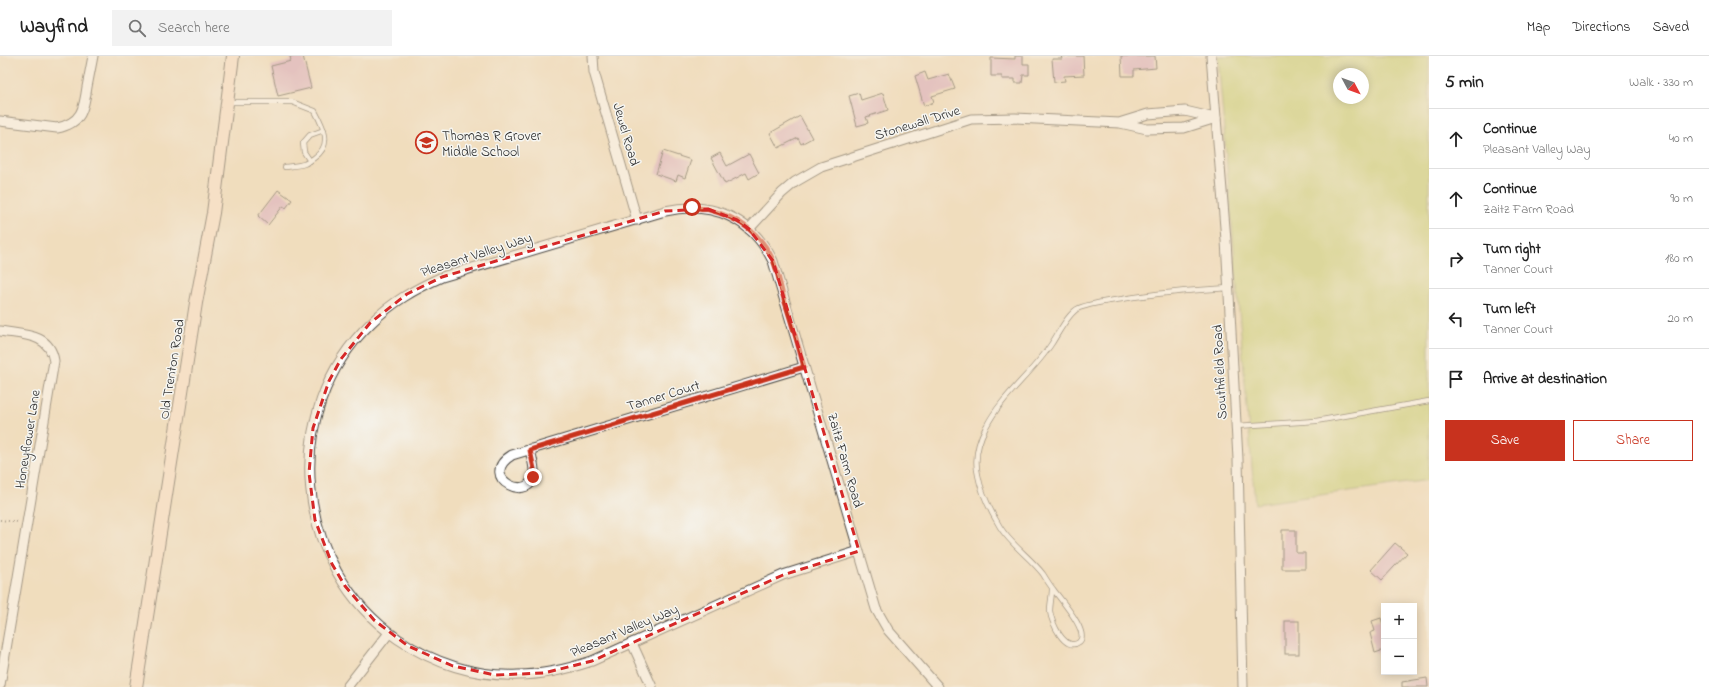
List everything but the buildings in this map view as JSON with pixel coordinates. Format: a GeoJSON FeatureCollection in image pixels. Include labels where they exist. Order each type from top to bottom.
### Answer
{"type":"FeatureCollection","features":[{"type":"Feature","properties":{"kind":"main road","name":"Old Trenton Road"},"geometry":{"type":"LineString","coordinates":[[136,687],[194,319],[213,213],[233,56]]}},
{"type":"Feature","properties":{"kind":"street"},"geometry":{"type":"LineString","coordinates":[[0,121],[57,128],[66,127],[74,122],[80,116],[84,108],[93,56]]}},
{"type":"Feature","properties":{"kind":"street","name":"Jewel Road"},"geometry":{"type":"LineString","coordinates":[[593,56],[594,72],[637,220]]}},
{"type":"Feature","properties":{"kind":"street","name":"Southfield Road"},"geometry":{"type":"LineString","coordinates":[[1211,56],[1228,288],[1236,426],[1243,687]]}},
{"type":"Feature","properties":{"kind":"street","name":"Stonewall Drive"},"geometry":{"type":"LineString","coordinates":[[1120,123],[1148,114],[1185,111],[1216,118]]}},
{"type":"Feature","properties":{"kind":"street","name":"Stonewall Drive"},"geometry":{"type":"LineString","coordinates":[[749,229],[790,186],[807,174],[821,167],[971,119],[1015,118],[1120,123],[1147,129],[1184,128],[1216,118]]}},
{"type":"Feature","properties":{"kind":"street","name":"Pleasant Valley Way"},"geometry":{"type":"LineString","coordinates":[[749,229],[737,220],[723,213],[708,209],[692,207],[671,210],[442,277],[422,286],[389,306],[370,323],[341,359],[329,381],[320,404],[313,428],[310,452],[310,495],[319,534],[332,564],[345,586],[358,603],[389,633],[408,646],[430,658],[466,670],[496,675],[531,674],[567,669],[592,661],[783,575],[859,551]]}},
{"type":"Feature","properties":{"kind":"street","name":"Zaitz Farm Road"},"geometry":{"type":"LineString","coordinates":[[749,229],[760,240],[773,261],[876,609],[888,630],[938,687]]}},
{"type":"Feature","properties":{"kind":"street","name":"Honeyflower Lane"},"geometry":{"type":"LineString","coordinates":[[0,331],[36,337],[43,340],[53,352],[54,361],[0,685]]}},
{"type":"Feature","properties":{"kind":"street","name":"Tanner Court"},"geometry":{"type":"LineString","coordinates":[[530,450],[534,472],[531,481],[522,487],[516,488],[508,486],[500,475],[501,464],[512,454],[530,450],[804,367]]}},
{"type":"Feature","properties":{"kind":"street"},"geometry":{"type":"LineString","coordinates":[[347,687],[389,633]]}},
{"type":"Feature","properties":{"kind":"street"},"geometry":{"type":"LineString","coordinates":[[632,643],[652,687]]}},
{"type":"Feature","properties":{"kind":"lane"},"geometry":{"type":"LineString","coordinates":[[227,102],[292,102],[315,111],[324,130],[325,147],[318,156],[305,164],[285,167]]}},
{"type":"Feature","properties":{"kind":"lane"},"geometry":{"type":"LineString","coordinates":[[310,161],[304,152],[303,143],[310,135],[324,130]]}},
{"type":"Feature","properties":{"kind":"lane"},"geometry":{"type":"LineString","coordinates":[[1052,589],[1050,611],[1052,620],[1063,640],[1067,644],[1073,645],[1078,643],[1082,640],[1082,634],[1078,624],[1052,589],[1043,574],[1000,527],[986,499],[978,476],[976,455],[979,442],[986,426],[1000,406],[1040,361],[1064,325],[1078,309],[1104,302],[1164,292],[1228,288]]}},
{"type":"Feature","properties":{"kind":"lane"},"geometry":{"type":"LineString","coordinates":[[1236,426],[1316,421],[1429,401]]}},
{"type":"Feature","properties":{"kind":"path"},"geometry":{"type":"LineString","coordinates":[[0,520],[28,524]]}},
{"type":"Feature","properties":{"kind":"highlighted area"},"geometry":{"type":"Polygon","coordinates":[[[708,209],[737,220],[749,229],[773,261],[859,551],[783,575],[592,661],[544,673],[495,675],[453,666],[408,646],[374,620],[345,586],[332,564],[315,520],[309,473],[313,428],[329,381],[341,359],[370,323],[407,294],[442,277],[665,211],[708,209]]]}},
{"type":"Feature","properties":{"kind":"green space"},"geometry":{"type":"Polygon","coordinates":[[[1218,56],[1429,56],[1429,480],[1255,504],[1218,56]]]}},
{"type":"Feature","properties":{"kind":"place","name":"Thomas R Grover Middle School"},"geometry":{"type":"Point","coordinates":[426,143]}},
{"type":"Feature","properties":{"kind":"route"},"geometry":{"type":"LineString","coordinates":[[533,477],[534,469],[530,450],[804,367],[773,261],[760,240],[737,220],[723,213],[692,207]]}}]}
